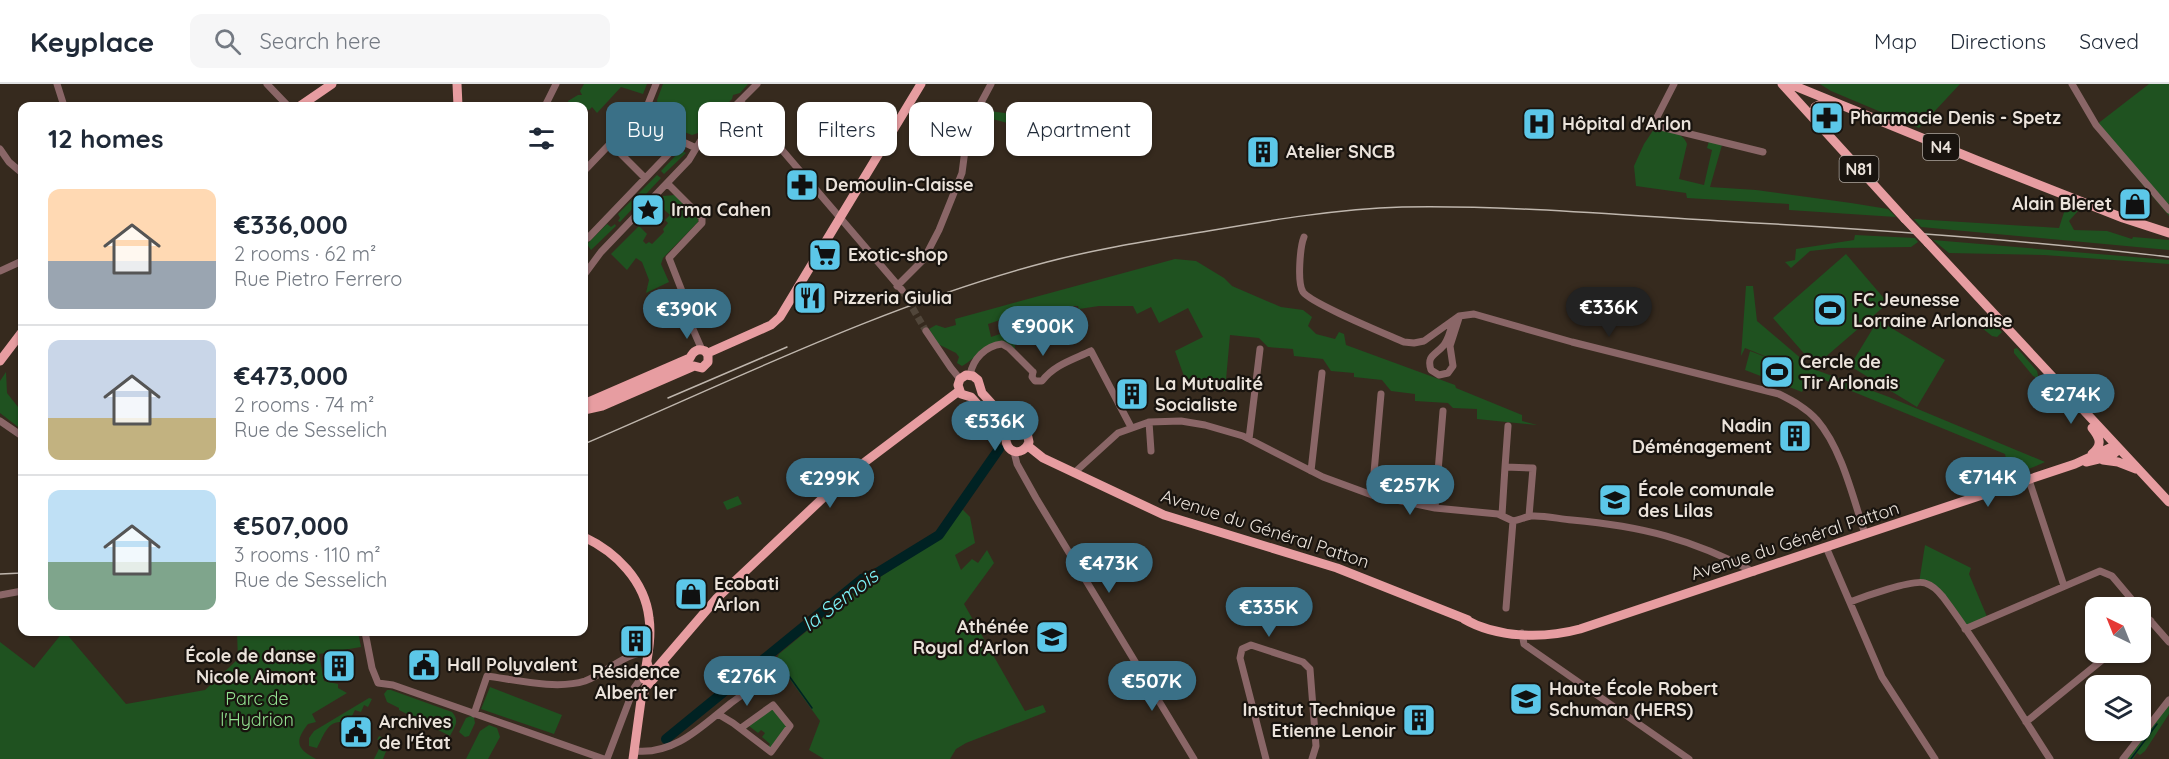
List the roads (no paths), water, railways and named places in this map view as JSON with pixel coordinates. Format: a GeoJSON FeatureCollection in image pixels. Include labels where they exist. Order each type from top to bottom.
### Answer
{"type":"FeatureCollection","features":[{"type":"Feature","properties":{"kind":"main road"},"geometry":{"type":"LineString","coordinates":[[306,102],[332,84]]}},
{"type":"Feature","properties":{"kind":"main road"},"geometry":{"type":"LineString","coordinates":[[457,84],[458,102]]}},
{"type":"Feature","properties":{"kind":"main road"},"geometry":{"type":"LineString","coordinates":[[588,402],[690,358],[695,351],[705,352],[776,322],[921,84]]}},
{"type":"Feature","properties":{"kind":"main road"},"geometry":{"type":"LineString","coordinates":[[1775,84],[1792,95]]}},
{"type":"Feature","properties":{"kind":"main road","name":"N81"},"geometry":{"type":"LineString","coordinates":[[1782,84],[2169,502]]}},
{"type":"Feature","properties":{"kind":"main road","name":"N4"},"geometry":{"type":"LineString","coordinates":[[1790,84],[1976,160],[2165,232]]}},
{"type":"Feature","properties":{"kind":"main road","name":"N4"},"geometry":{"type":"LineString","coordinates":[[1805,84],[1829,100]]}},
{"type":"Feature","properties":{"kind":"main road"},"geometry":{"type":"LineString","coordinates":[[1814,119],[1815,107],[1829,100]]}},
{"type":"Feature","properties":{"kind":"main road"},"geometry":{"type":"LineString","coordinates":[[0,361],[18,337]]}},
{"type":"Feature","properties":{"kind":"main road"},"geometry":{"type":"LineString","coordinates":[[0,371],[18,347]]}},
{"type":"Feature","properties":{"kind":"main road"},"geometry":{"type":"LineString","coordinates":[[588,409],[602,406],[692,367],[702,368],[709,360],[705,352]]}},
{"type":"Feature","properties":{"kind":"main road"},"geometry":{"type":"LineString","coordinates":[[965,377],[978,380],[980,390],[1014,428],[1027,432],[1028,446],[1022,452],[1014,452],[1006,444],[1006,436],[971,397],[964,396],[959,391],[958,385],[965,377]]}},
{"type":"Feature","properties":{"kind":"main road"},"geometry":{"type":"LineString","coordinates":[[971,397],[980,390]]}},
{"type":"Feature","properties":{"kind":"main road"},"geometry":{"type":"LineString","coordinates":[[647,657],[649,670],[656,669],[717,598],[849,474],[959,391]]}},
{"type":"Feature","properties":{"kind":"main road","name":"N81"},"geometry":{"type":"LineString","coordinates":[[2073,400],[2074,409],[2099,436],[2100,442],[2098,449],[2075,464]]}},
{"type":"Feature","properties":{"kind":"main road"},"geometry":{"type":"LineString","coordinates":[[1006,436],[1014,428]]}},
{"type":"Feature","properties":{"kind":"main road","name":"Avenue du Général Patton"},"geometry":{"type":"LineString","coordinates":[[1028,446],[1043,458],[1084,478],[1186,523],[1337,568],[1490,631],[1513,635],[1558,633],[1580,629],[2075,464]]}},
{"type":"Feature","properties":{"kind":"main road"},"geometry":{"type":"LineString","coordinates":[[2075,464],[2111,456],[2117,447]]}},
{"type":"Feature","properties":{"kind":"main road"},"geometry":{"type":"LineString","coordinates":[[2075,464],[2117,447]]}},
{"type":"Feature","properties":{"kind":"main road"},"geometry":{"type":"LineString","coordinates":[[2101,460],[2118,462],[2138,469]]}},
{"type":"Feature","properties":{"kind":"main road"},"geometry":{"type":"LineString","coordinates":[[588,539],[625,566],[639,586],[649,619],[646,681],[634,755]]}},
{"type":"Feature","properties":{"kind":"main road"},"geometry":{"type":"LineString","coordinates":[[588,545],[610,554]]}},
{"type":"Feature","properties":{"kind":"main road"},"geometry":{"type":"LineString","coordinates":[[646,681],[660,673],[696,622]]}},
{"type":"Feature","properties":{"kind":"main road"},"geometry":{"type":"LineString","coordinates":[[646,681],[659,671],[686,634]]}},
{"type":"Feature","properties":{"kind":"street"},"geometry":{"type":"LineString","coordinates":[[57,84],[63,102]]}},
{"type":"Feature","properties":{"kind":"street"},"geometry":{"type":"LineString","coordinates":[[267,84],[284,102]]}},
{"type":"Feature","properties":{"kind":"street"},"geometry":{"type":"LineString","coordinates":[[547,102],[556,84]]}},
{"type":"Feature","properties":{"kind":"street"},"geometry":{"type":"LineString","coordinates":[[649,102],[656,84]]}},
{"type":"Feature","properties":{"kind":"street"},"geometry":{"type":"LineString","coordinates":[[588,270],[601,252],[689,160],[701,140],[757,84]]}},
{"type":"Feature","properties":{"kind":"street"},"geometry":{"type":"LineString","coordinates":[[740,101],[900,288],[924,259],[939,230],[962,172],[968,127],[991,84]]}},
{"type":"Feature","properties":{"kind":"street"},"geometry":{"type":"LineString","coordinates":[[1674,84],[1653,125],[1763,152]]}},
{"type":"Feature","properties":{"kind":"street"},"geometry":{"type":"LineString","coordinates":[[2072,84],[2096,125],[2169,210]]}},
{"type":"Feature","properties":{"kind":"street"},"geometry":{"type":"LineString","coordinates":[[686,143],[696,148]]}},
{"type":"Feature","properties":{"kind":"street"},"geometry":{"type":"LineString","coordinates":[[588,167],[606,147]]}},
{"type":"Feature","properties":{"kind":"street"},"geometry":{"type":"LineString","coordinates":[[0,149],[18,170]]}},
{"type":"Feature","properties":{"kind":"street"},"geometry":{"type":"LineString","coordinates":[[623,156],[645,178]]}},
{"type":"Feature","properties":{"kind":"street"},"geometry":{"type":"LineString","coordinates":[[588,236],[666,156]]}},
{"type":"Feature","properties":{"kind":"street"},"geometry":{"type":"LineString","coordinates":[[667,183],[702,218],[702,223],[669,258],[691,314],[691,324],[705,352]]}},
{"type":"Feature","properties":{"kind":"street"},"geometry":{"type":"LineString","coordinates":[[1304,237],[1300,286],[1309,297],[1404,342],[1424,341],[1456,318],[1474,314],[1779,394],[1816,418],[1830,437],[1865,534]]}},
{"type":"Feature","properties":{"kind":"street"},"geometry":{"type":"LineString","coordinates":[[0,272],[18,263]]}},
{"type":"Feature","properties":{"kind":"street"},"geometry":{"type":"LineString","coordinates":[[1456,318],[1450,346],[1453,366],[1448,373],[1439,375],[1431,370],[1429,360],[1432,354],[1444,345],[1456,318]]}},
{"type":"Feature","properties":{"kind":"street"},"geometry":{"type":"LineString","coordinates":[[926,331],[965,377],[974,361],[989,348],[1002,344],[1033,372],[1032,377],[1037,382],[1044,380],[1044,372]]}},
{"type":"Feature","properties":{"kind":"street"},"geometry":{"type":"LineString","coordinates":[[1249,439],[1260,349]]}},
{"type":"Feature","properties":{"kind":"street"},"geometry":{"type":"LineString","coordinates":[[1044,372],[1077,354],[1091,351],[1131,427]]}},
{"type":"Feature","properties":{"kind":"street"},"geometry":{"type":"LineString","coordinates":[[1033,372],[1038,369],[1044,372]]}},
{"type":"Feature","properties":{"kind":"street"},"geometry":{"type":"LineString","coordinates":[[1311,471],[1322,373]]}},
{"type":"Feature","properties":{"kind":"street"},"geometry":{"type":"LineString","coordinates":[[1372,495],[1381,394]]}},
{"type":"Feature","properties":{"kind":"street"},"geometry":{"type":"LineString","coordinates":[[1435,508],[1443,411]]}},
{"type":"Feature","properties":{"kind":"street"},"geometry":{"type":"LineString","coordinates":[[0,421],[18,433]]}},
{"type":"Feature","properties":{"kind":"street"},"geometry":{"type":"LineString","coordinates":[[1074,473],[1118,433],[1149,422],[1181,421],[1205,425],[1249,439],[1311,471],[1372,495],[1435,508],[1502,515],[1513,521],[1530,516],[1614,524],[1652,531],[1681,539],[1730,559],[1754,572]]}},
{"type":"Feature","properties":{"kind":"street"},"geometry":{"type":"LineString","coordinates":[[1149,422],[1151,450]]}},
{"type":"Feature","properties":{"kind":"street"},"geometry":{"type":"LineString","coordinates":[[1502,515],[1508,426]]}},
{"type":"Feature","properties":{"kind":"street"},"geometry":{"type":"LineString","coordinates":[[1014,452],[1017,464],[1040,505],[1194,759]]}},
{"type":"Feature","properties":{"kind":"street"},"geometry":{"type":"LineString","coordinates":[[1084,478],[1085,464]]}},
{"type":"Feature","properties":{"kind":"street"},"geometry":{"type":"LineString","coordinates":[[1505,467],[1533,468],[1530,516]]}},
{"type":"Feature","properties":{"kind":"street"},"geometry":{"type":"LineString","coordinates":[[2029,480],[2064,586]]}},
{"type":"Feature","properties":{"kind":"street"},"geometry":{"type":"LineString","coordinates":[[1506,608],[1513,521]]}},
{"type":"Feature","properties":{"kind":"street"},"geometry":{"type":"LineString","coordinates":[[1826,548],[1882,677],[1935,759]]}},
{"type":"Feature","properties":{"kind":"street"},"geometry":{"type":"LineString","coordinates":[[1730,559],[1735,566],[1736,577]]}},
{"type":"Feature","properties":{"kind":"street"},"geometry":{"type":"LineString","coordinates":[[1965,629],[2096,572],[2104,571],[2112,576],[2130,597]]}},
{"type":"Feature","properties":{"kind":"street"},"geometry":{"type":"LineString","coordinates":[[1850,602],[1912,583],[1924,582],[1942,596],[2050,759]]}},
{"type":"Feature","properties":{"kind":"street"},"geometry":{"type":"LineString","coordinates":[[0,595],[18,592]]}},
{"type":"Feature","properties":{"kind":"street"},"geometry":{"type":"LineString","coordinates":[[2151,621],[2169,642]]}},
{"type":"Feature","properties":{"kind":"street"},"geometry":{"type":"LineString","coordinates":[[1526,634],[1524,644],[1689,759]]}},
{"type":"Feature","properties":{"kind":"street"},"geometry":{"type":"LineString","coordinates":[[365,636],[378,683],[393,685],[606,759],[634,688],[639,681],[646,681]]}},
{"type":"Feature","properties":{"kind":"street"},"geometry":{"type":"LineString","coordinates":[[1266,759],[1240,658],[1242,649],[1251,645],[1303,662],[1310,669],[1316,746],[1312,759]]}},
{"type":"Feature","properties":{"kind":"street"},"geometry":{"type":"LineString","coordinates":[[474,714],[487,676],[535,683],[573,683],[587,680],[627,657],[647,657]]}},
{"type":"Feature","properties":{"kind":"street"},"geometry":{"type":"LineString","coordinates":[[2026,722],[2098,663]]}},
{"type":"Feature","properties":{"kind":"street"},"geometry":{"type":"LineString","coordinates":[[634,755],[654,751],[685,740],[777,671]]}},
{"type":"Feature","properties":{"kind":"street"},"geometry":{"type":"LineString","coordinates":[[2123,759],[2169,700]]}},
{"type":"Feature","properties":{"kind":"street"},"geometry":{"type":"LineString","coordinates":[[718,714],[741,728],[771,752],[790,726],[775,706],[769,706],[741,728]]}},
{"type":"Feature","properties":{"kind":"waterway","name":"la Semois"},"geometry":{"type":"LineString","coordinates":[[666,739],[862,579],[877,573],[939,535],[999,449]]}},
{"type":"Feature","properties":{"kind":"waterway","name":"la Semois"},"geometry":{"type":"LineString","coordinates":[[769,655],[773,658]]}},
{"type":"Feature","properties":{"kind":"waterway"},"geometry":{"type":"LineString","coordinates":[[779,662],[812,708]]}},
{"type":"Feature","properties":{"kind":"waterway"},"geometry":{"type":"LineString","coordinates":[[2131,759],[2157,724]]}},
{"type":"Feature","properties":{"kind":"tunnel"},"geometry":{"type":"LineString","coordinates":[[902,290],[926,331]]}},
{"type":"Feature","properties":{"kind":"railway"},"geometry":{"type":"LineString","coordinates":[[588,442],[812,344],[987,279],[1107,248],[1329,213],[1402,207],[1562,211],[1945,235],[2169,257]]}},
{"type":"Feature","properties":{"kind":"railway"},"geometry":{"type":"LineString","coordinates":[[668,398],[787,347]]}},
{"type":"Feature","properties":{"kind":"railway"},"geometry":{"type":"LineString","coordinates":[[0,574],[18,573]]}},
{"type":"Feature","properties":{"kind":"place","name":"Pharmacie Denis - Spetz"},"geometry":{"type":"Point","coordinates":[1827,118]}},
{"type":"Feature","properties":{"kind":"place","name":"Hôpital d'Arlon"},"geometry":{"type":"Point","coordinates":[1539,124]}},
{"type":"Feature","properties":{"kind":"place","name":"Atelier SNCB"},"geometry":{"type":"Point","coordinates":[1263,152]}},
{"type":"Feature","properties":{"kind":"place","name":"Demoulin-Claisse"},"geometry":{"type":"Point","coordinates":[802,185]}},
{"type":"Feature","properties":{"kind":"place","name":"Alain Bleret"},"geometry":{"type":"Point","coordinates":[2135,204]}},
{"type":"Feature","properties":{"kind":"place","name":"Irma Cahen"},"geometry":{"type":"Point","coordinates":[648,210]}},
{"type":"Feature","properties":{"kind":"place","name":"Exotic-shop"},"geometry":{"type":"Point","coordinates":[825,255]}},
{"type":"Feature","properties":{"kind":"place","name":"Pizzeria Giulia"},"geometry":{"type":"Point","coordinates":[810,298]}},
{"type":"Feature","properties":{"kind":"place","name":"FC Jeunesse Lorraine Arlonaise"},"geometry":{"type":"Point","coordinates":[1830,310]}},
{"type":"Feature","properties":{"kind":"place","name":"Cercle de Tir Arlonais"},"geometry":{"type":"Point","coordinates":[1777,372]}},
{"type":"Feature","properties":{"kind":"place","name":"La Mutualité Socialiste"},"geometry":{"type":"Point","coordinates":[1132,394]}},
{"type":"Feature","properties":{"kind":"place","name":"Nadin Déménagement"},"geometry":{"type":"Point","coordinates":[1795,436]}},
{"type":"Feature","properties":{"kind":"place","name":"École comunale des Lilas"},"geometry":{"type":"Point","coordinates":[1615,500]}},
{"type":"Feature","properties":{"kind":"place","name":"Ecobati Arlon"},"geometry":{"type":"Point","coordinates":[691,594]}},
{"type":"Feature","properties":{"kind":"place","name":"Athénée Royal d'Arlon"},"geometry":{"type":"Point","coordinates":[1052,637]}},
{"type":"Feature","properties":{"kind":"place","name":"Résidence Albert Ier"},"geometry":{"type":"Point","coordinates":[636,641]}},
{"type":"Feature","properties":{"kind":"place","name":"Hall Polyvalent"},"geometry":{"type":"Point","coordinates":[424,665]}},
{"type":"Feature","properties":{"kind":"place","name":"École de danse Nicole Aimont"},"geometry":{"type":"Point","coordinates":[339,666]}},
{"type":"Feature","properties":{"kind":"place","name":"Haute École Robert Schuman (HERS)"},"geometry":{"type":"Point","coordinates":[1526,699]}},
{"type":"Feature","properties":{"kind":"place","name":"Institut Technique Etienne Lenoir"},"geometry":{"type":"Point","coordinates":[1419,720]}},
{"type":"Feature","properties":{"kind":"place","name":"Archives de l'État"},"geometry":{"type":"Point","coordinates":[356,732]}},
{"type":"Feature","properties":{"kind":"park label","name":"Parc de l'Hydrion"},"geometry":{"type":"Point","coordinates":[257,709]}}]}
